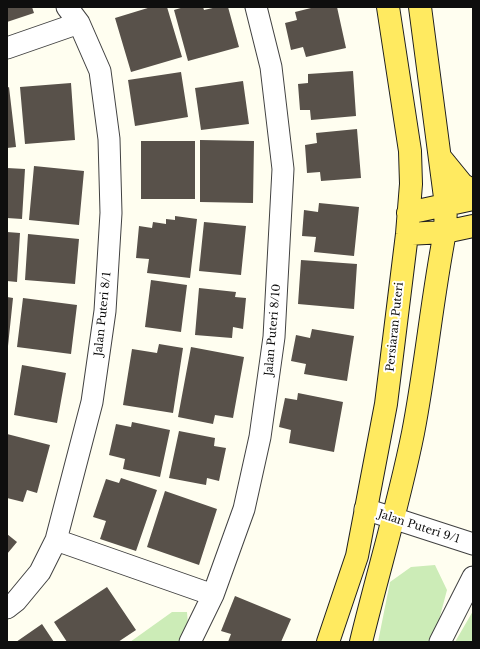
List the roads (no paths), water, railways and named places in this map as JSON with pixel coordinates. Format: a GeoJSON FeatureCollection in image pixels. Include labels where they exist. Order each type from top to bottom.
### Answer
{"type":"FeatureCollection","features":[{"type":"Feature","properties":{"kind":"main road","name":"Persiaran Puteri"},"geometry":{"type":"LineString","coordinates":[[328,642],[357,556],[386,404],[402,263],[407,234],[411,184],[410,151],[388,7]]}},
{"type":"Feature","properties":{"kind":"main road"},"geometry":{"type":"LineString","coordinates":[[361,642],[400,493],[413,432],[445,232],[446,205],[420,7]]}},
{"type":"Feature","properties":{"kind":"main road"},"geometry":{"type":"LineString","coordinates":[[440,157],[458,179],[473,191]]}},
{"type":"Feature","properties":{"kind":"main road"},"geometry":{"type":"LineString","coordinates":[[408,213],[473,199]]}},
{"type":"Feature","properties":{"kind":"main road"},"geometry":{"type":"LineString","coordinates":[[407,234],[445,232],[473,226]]}},
{"type":"Feature","properties":{"kind":"street","name":"Jalan Puteri 8/10"},"geometry":{"type":"LineString","coordinates":[[190,642],[213,595],[244,509],[260,436],[274,337],[283,169],[271,67],[256,7]]}},
{"type":"Feature","properties":{"kind":"street"},"geometry":{"type":"LineString","coordinates":[[7,48],[73,15]]}},
{"type":"Feature","properties":{"kind":"street","name":"Jalan Puteri 8/1"},"geometry":{"type":"LineString","coordinates":[[7,608],[16,601],[40,572],[56,540],[92,402],[105,311],[111,213],[109,139],[100,71],[73,15]]}},
{"type":"Feature","properties":{"kind":"street","name":"Jalan Puteri 9/1"},"geometry":{"type":"LineString","coordinates":[[366,509],[473,544]]}},
{"type":"Feature","properties":{"kind":"street"},"geometry":{"type":"LineString","coordinates":[[56,540],[213,595]]}},
{"type":"Feature","properties":{"kind":"street"},"geometry":{"type":"LineString","coordinates":[[440,642],[473,576]]}}]}
